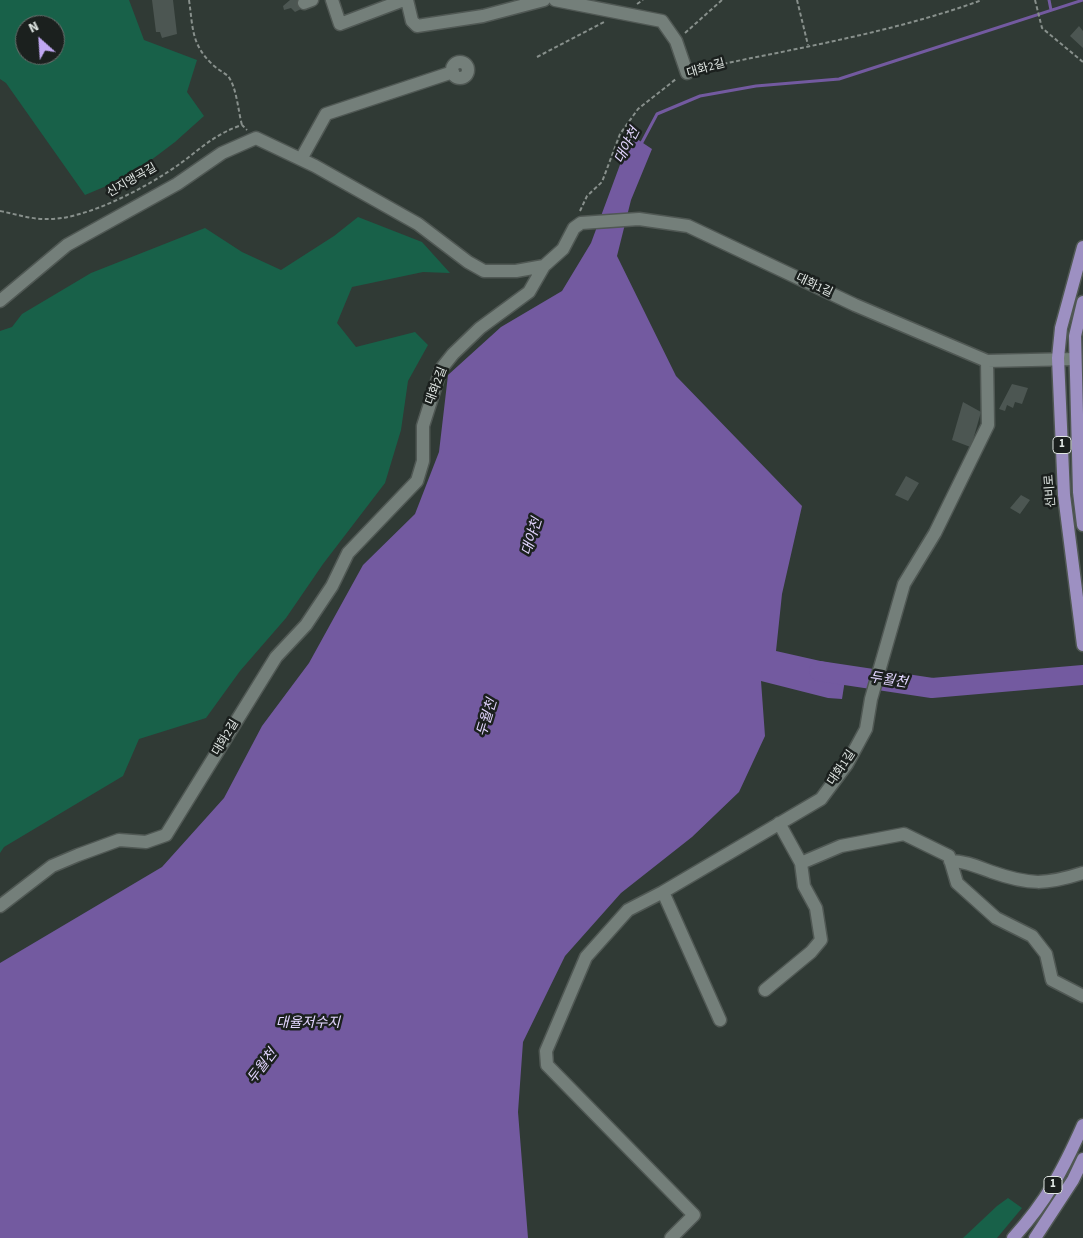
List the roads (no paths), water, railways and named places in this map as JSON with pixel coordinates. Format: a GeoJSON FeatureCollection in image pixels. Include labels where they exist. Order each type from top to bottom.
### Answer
{"type":"FeatureCollection","features":[{"type":"Feature","properties":{"kind":"main road","name":"선비로"},"geometry":{"type":"LineString","coordinates":[[1083,247],[1061,328],[1058,358],[1064,495],[1083,645]]}},
{"type":"Feature","properties":{"kind":"main road","name":"1"},"geometry":{"type":"LineString","coordinates":[[1083,302],[1075,359],[1083,525]]}},
{"type":"Feature","properties":{"kind":"main road","name":"1"},"geometry":{"type":"LineString","coordinates":[[1013,1238],[1034,1214],[1062,1172],[1083,1125]]}},
{"type":"Feature","properties":{"kind":"main road","name":"1"},"geometry":{"type":"LineString","coordinates":[[1035,1238],[1073,1180],[1083,1159]]}},
{"type":"Feature","properties":{"kind":"street"},"geometry":{"type":"LineString","coordinates":[[332,0],[340,24],[405,0],[412,21],[417,26],[483,16],[544,0]]}},
{"type":"Feature","properties":{"kind":"street"},"geometry":{"type":"LineString","coordinates":[[556,0],[662,22],[676,41],[687,73]]}},
{"type":"Feature","properties":{"kind":"street"},"geometry":{"type":"LineString","coordinates":[[301,159],[326,114],[453,72]]}},
{"type":"Feature","properties":{"kind":"street"},"geometry":{"type":"LineString","coordinates":[[0,301],[67,245],[177,184],[222,153],[256,138],[301,159],[418,224],[468,262],[484,271],[516,271],[544,266]]}},
{"type":"Feature","properties":{"kind":"street","name":"대화1길"},"geometry":{"type":"LineString","coordinates":[[586,222],[639,219],[688,226],[855,306],[987,361],[1075,359]]}},
{"type":"Feature","properties":{"kind":"street","name":"대화2길"},"geometry":{"type":"LineString","coordinates":[[0,906],[52,866],[119,840],[146,842],[166,835],[276,657],[306,625],[332,586],[348,553],[417,481],[423,461],[423,426],[441,369],[453,354],[480,328],[529,292],[544,266],[563,248],[574,228],[586,222]]}},
{"type":"Feature","properties":{"kind":"street","name":"대화1길"},"geometry":{"type":"LineString","coordinates":[[671,1238],[694,1215],[546,1065],[546,1051],[586,957],[628,910],[663,892],[821,799],[847,764],[866,728],[871,699],[904,584],[934,533],[988,425],[987,361]]}},
{"type":"Feature","properties":{"kind":"street"},"geometry":{"type":"LineString","coordinates":[[765,990],[811,952],[821,940],[816,908],[804,886],[801,863],[779,823]]}},
{"type":"Feature","properties":{"kind":"street"},"geometry":{"type":"LineString","coordinates":[[801,863],[841,846],[904,834],[935,848],[949,856],[957,883],[996,918],[1032,936],[1046,954],[1052,980],[1083,996]]}},
{"type":"Feature","properties":{"kind":"street"},"geometry":{"type":"LineString","coordinates":[[950,861],[960,861],[1005,876],[1040,884],[1083,873]]}},
{"type":"Feature","properties":{"kind":"street"},"geometry":{"type":"LineString","coordinates":[[663,892],[720,1020]]}},
{"type":"Feature","properties":{"kind":"water","name":"대율저수지"},"geometry":{"type":"Polygon","coordinates":[[[631,135],[652,149],[631,200],[617,256],[676,376],[802,506],[782,594],[776,651],[847,667],[842,699],[828,698],[761,681],[765,736],[739,792],[692,837],[621,893],[565,956],[523,1042],[518,1112],[528,1238],[0,1238],[0,963],[162,867],[224,798],[262,726],[309,663],[363,565],[415,514],[439,452],[448,375],[501,327],[562,291],[591,243],[631,135]]]}},
{"type":"Feature","properties":{"kind":"waterway"},"geometry":{"type":"LineString","coordinates":[[1049,0],[1051,10]]}},
{"type":"Feature","properties":{"kind":"waterway","name":"대야천"},"geometry":{"type":"LineString","coordinates":[[640,146],[657,114],[700,96],[756,86],[839,79],[1083,0]]}},
{"type":"Feature","properties":{"kind":"waterway","name":"두월천"},"geometry":{"type":"LineString","coordinates":[[819,671],[932,688],[1083,675]]}}]}
